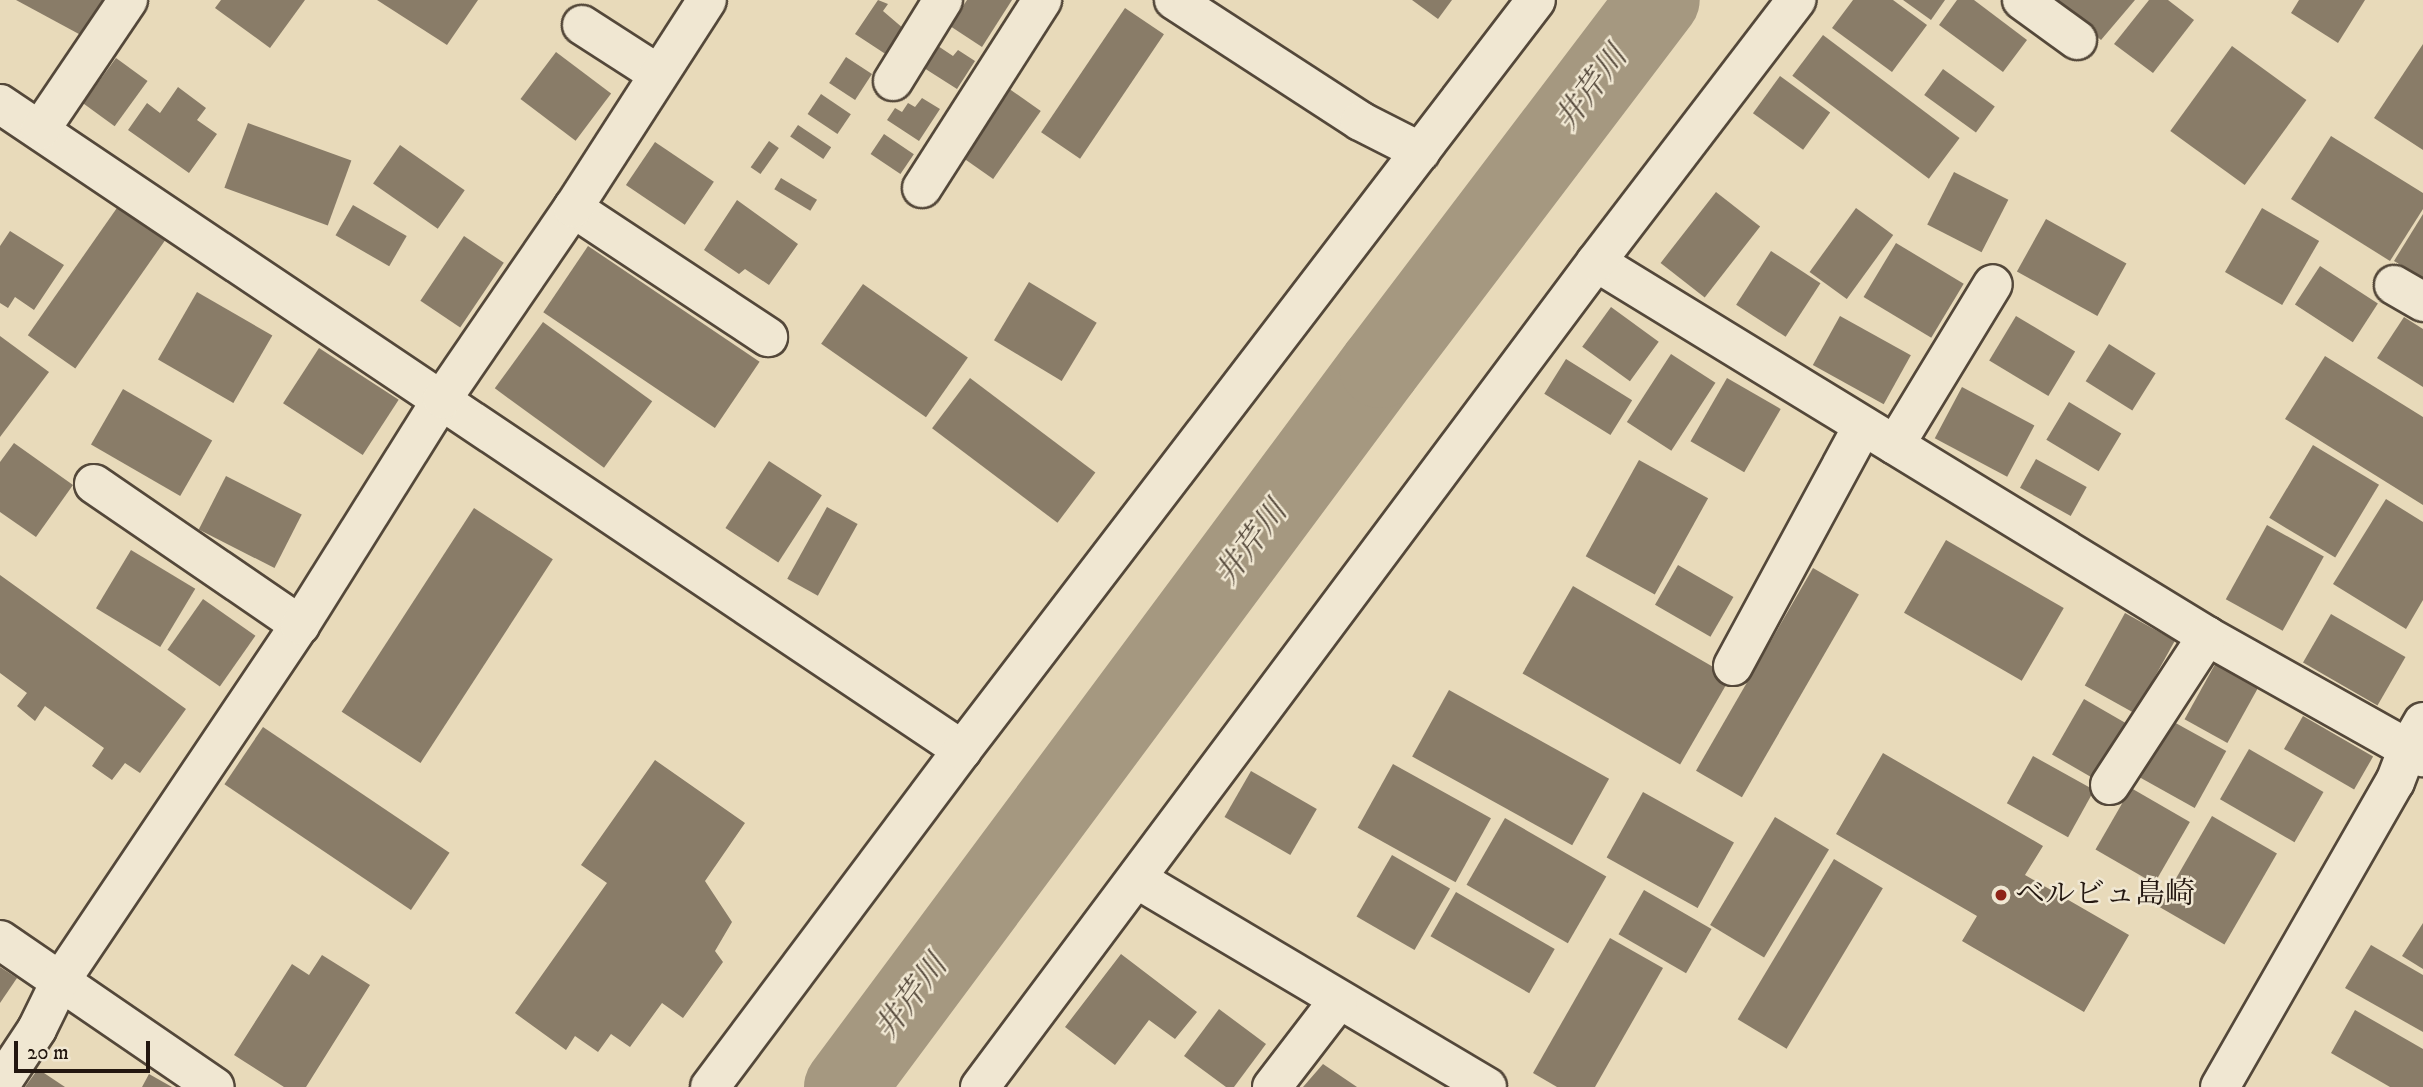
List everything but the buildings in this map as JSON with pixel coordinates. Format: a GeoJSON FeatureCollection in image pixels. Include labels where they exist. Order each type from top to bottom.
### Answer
{"type":"FeatureCollection","features":[{"type":"Feature","properties":{"kind":"street"},"geometry":{"type":"LineString","coordinates":[[40,130],[128,0]]}},
{"type":"Feature","properties":{"kind":"street"},"geometry":{"type":"LineString","coordinates":[[0,1086],[37,1029],[61,980],[299,625],[442,399],[573,208],[707,0]]}},
{"type":"Feature","properties":{"kind":"street"},"geometry":{"type":"LineString","coordinates":[[893,81],[943,0]]}},
{"type":"Feature","properties":{"kind":"street"},"geometry":{"type":"LineString","coordinates":[[922,188],[1042,0]]}},
{"type":"Feature","properties":{"kind":"street"},"geometry":{"type":"LineString","coordinates":[[1174,0],[1360,121],[1421,152]]}},
{"type":"Feature","properties":{"kind":"street"},"geometry":{"type":"LineString","coordinates":[[710,1087],[962,750],[1536,0]]}},
{"type":"Feature","properties":{"kind":"street"},"geometry":{"type":"LineString","coordinates":[[980,1087],[1596,262],[1796,0]]}},
{"type":"Feature","properties":{"kind":"street"},"geometry":{"type":"LineString","coordinates":[[2022,0],[2077,40]]}},
{"type":"Feature","properties":{"kind":"street"},"geometry":{"type":"LineString","coordinates":[[582,25],[658,74]]}},
{"type":"Feature","properties":{"kind":"street"},"geometry":{"type":"LineString","coordinates":[[0,104],[962,750]]}},
{"type":"Feature","properties":{"kind":"street"},"geometry":{"type":"LineString","coordinates":[[573,208],[768,337]]}},
{"type":"Feature","properties":{"kind":"street"},"geometry":{"type":"LineString","coordinates":[[1596,262],[2207,636],[2418,742],[2220,1087]]}},
{"type":"Feature","properties":{"kind":"street"},"geometry":{"type":"LineString","coordinates":[[1733,666],[1879,436],[1993,284]]}},
{"type":"Feature","properties":{"kind":"street"},"geometry":{"type":"LineString","coordinates":[[94,484],[299,625]]}},
{"type":"Feature","properties":{"kind":"street"},"geometry":{"type":"LineString","coordinates":[[2110,785],[2207,636]]}},
{"type":"Feature","properties":{"kind":"street"},"geometry":{"type":"LineString","coordinates":[[1137,879],[1487,1087]]}},
{"type":"Feature","properties":{"kind":"street"},"geometry":{"type":"LineString","coordinates":[[0,940],[215,1087]]}},
{"type":"Feature","properties":{"kind":"street"},"geometry":{"type":"LineString","coordinates":[[1272,1087],[1338,1000]]}},
{"type":"Feature","properties":{"kind":"waterway","name":"井芹川"},"geometry":{"type":"LineString","coordinates":[[845,1087],[1380,367],[1659,0]]}},
{"type":"Feature","properties":{"kind":"place","name":"ベルビュ島崎"},"geometry":{"type":"Point","coordinates":[2001,895]}}]}
